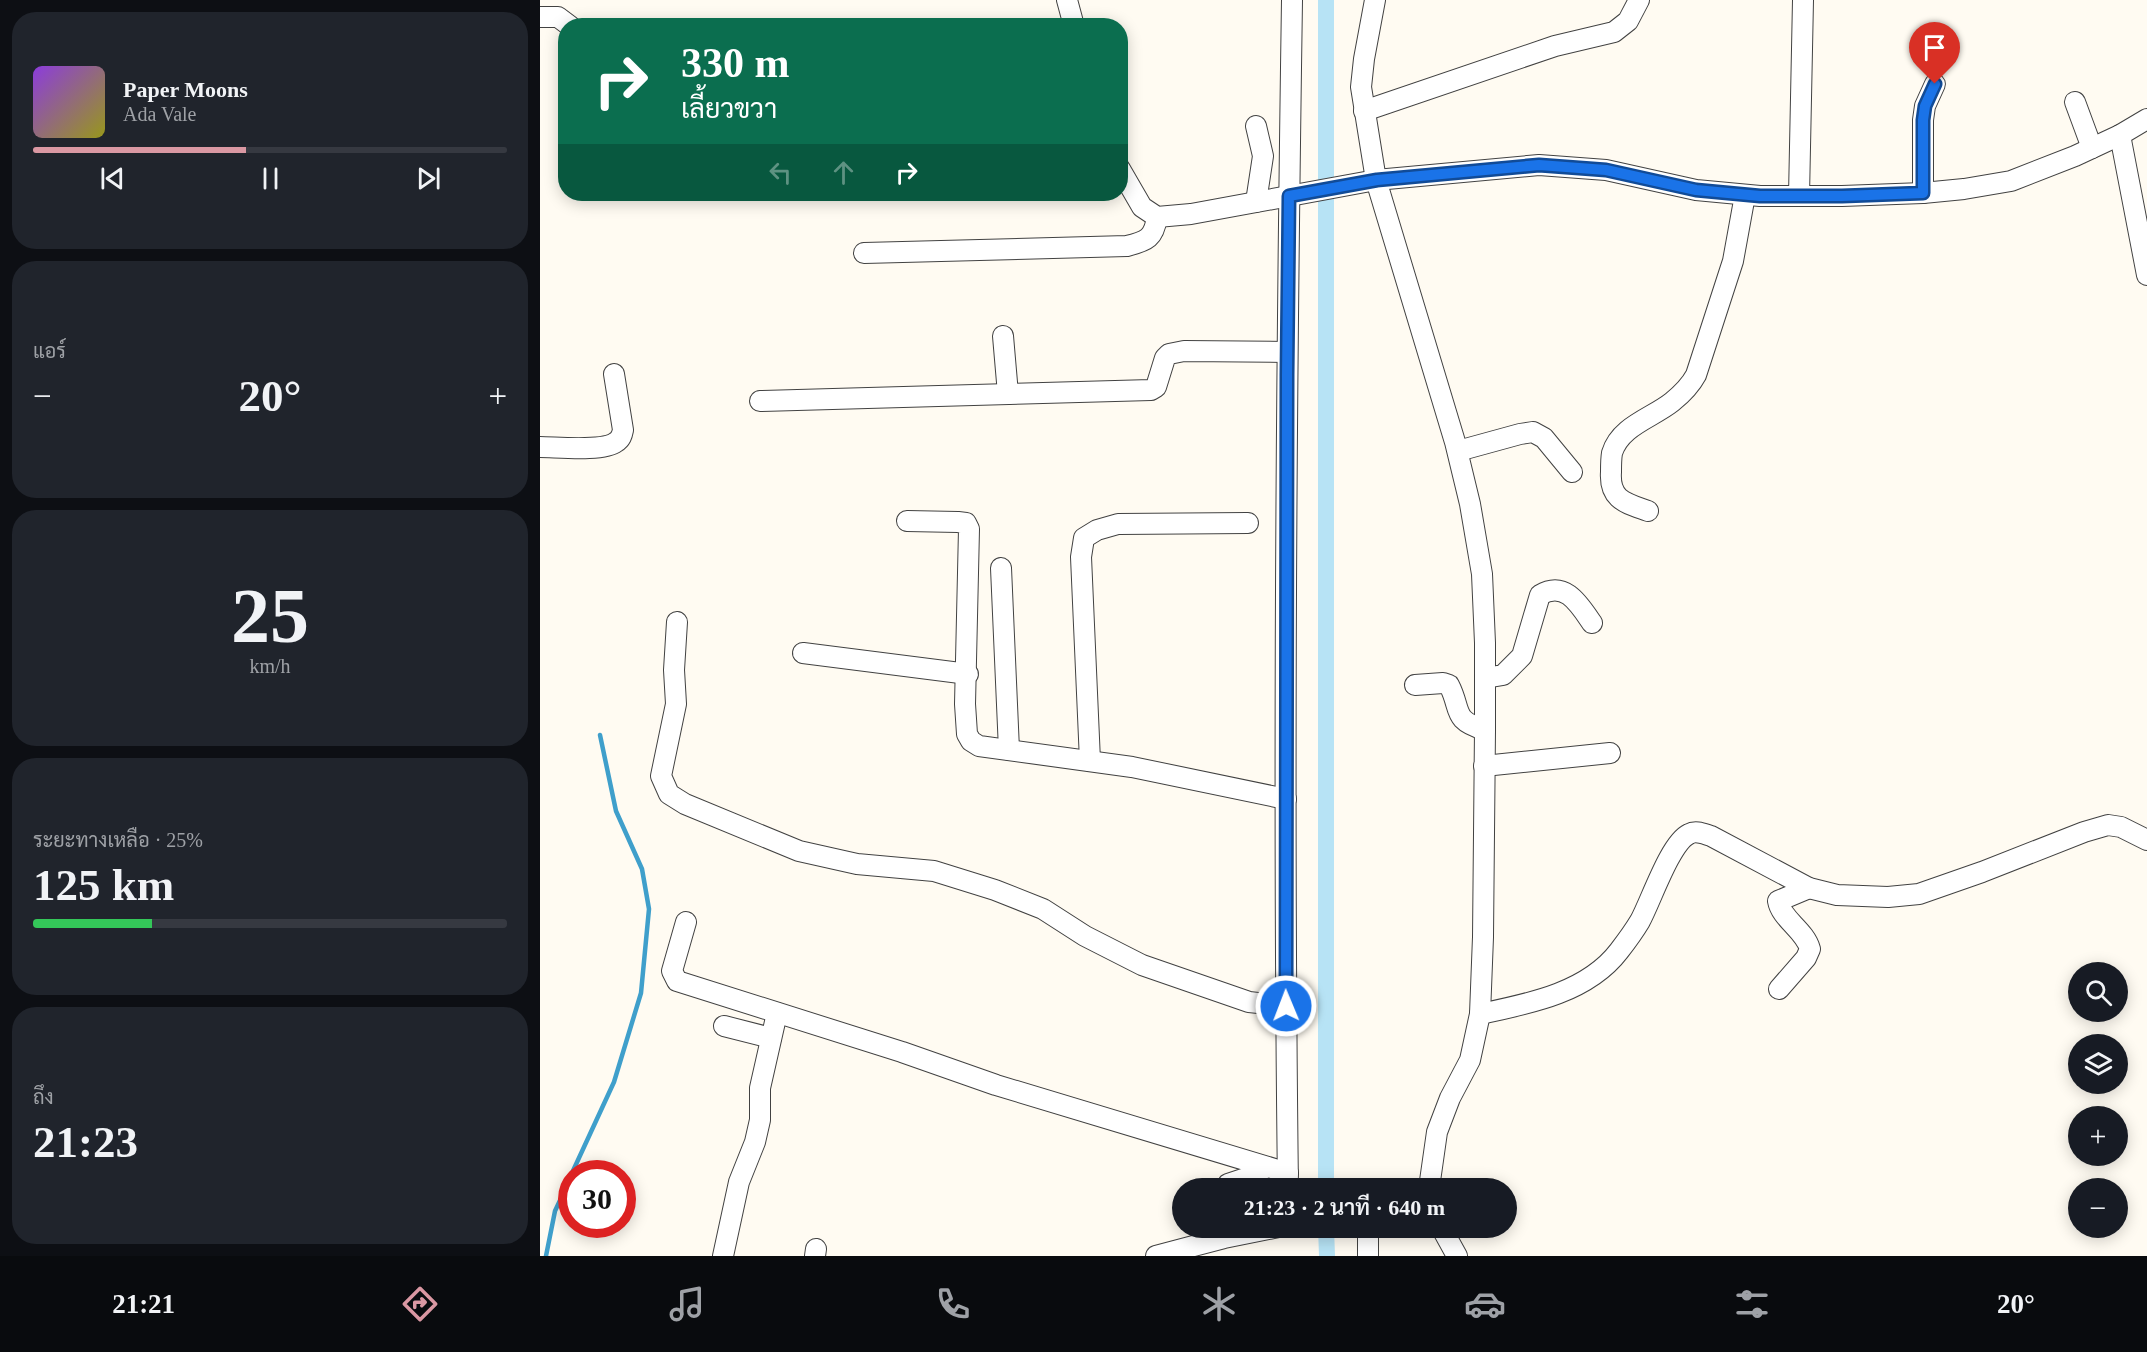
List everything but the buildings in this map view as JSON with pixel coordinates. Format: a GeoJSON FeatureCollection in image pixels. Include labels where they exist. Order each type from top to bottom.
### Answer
{"type":"FeatureCollection","features":[{"type":"Feature","properties":{"kind":"street"},"geometry":{"type":"LineString","coordinates":[[1067,0],[1072,18]]}},
{"type":"Feature","properties":{"kind":"street"},"geometry":{"type":"LineString","coordinates":[[1288,1178],[1287,352],[1292,0]]}},
{"type":"Feature","properties":{"kind":"street"},"geometry":{"type":"LineString","coordinates":[[1375,0],[1361,87],[1364,111],[1377,180],[1458,451],[1482,574],[1485,730],[1480,1014],[1470,1060],[1450,1098],[1437,1132],[1430,1178]]}},
{"type":"Feature","properties":{"kind":"street"},"geometry":{"type":"LineString","coordinates":[[1364,111],[1534,52],[1614,32],[1628,21],[1639,0]]}},
{"type":"Feature","properties":{"kind":"street"},"geometry":{"type":"LineString","coordinates":[[1799,196],[1803,0]]}},
{"type":"Feature","properties":{"kind":"street"},"geometry":{"type":"LineString","coordinates":[[540,17],[559,18]]}},
{"type":"Feature","properties":{"kind":"street"},"geometry":{"type":"LineString","coordinates":[[1923,193],[1923,120],[1925,106],[1935,84]]}},
{"type":"Feature","properties":{"kind":"street"},"geometry":{"type":"LineString","coordinates":[[2075,102],[2092,148]]}},
{"type":"Feature","properties":{"kind":"street"},"geometry":{"type":"LineString","coordinates":[[1128,183],[1142,207],[1157,217],[1191,214],[1377,180],[1539,165],[1606,170],[1696,190],[1745,195],[1923,193],[2011,181],[2092,148],[2147,119]]}},
{"type":"Feature","properties":{"kind":"street"},"geometry":{"type":"LineString","coordinates":[[1256,126],[1263,156],[1256,202]]}},
{"type":"Feature","properties":{"kind":"street"},"geometry":{"type":"LineString","coordinates":[[2120,135],[2147,275]]}},
{"type":"Feature","properties":{"kind":"street"},"geometry":{"type":"LineString","coordinates":[[1648,512],[1621,501],[1614,492],[1611,478],[1612,453],[1622,436],[1671,403],[1688,388],[1696,375],[1733,261],[1745,195]]}},
{"type":"Feature","properties":{"kind":"street"},"geometry":{"type":"LineString","coordinates":[[864,253],[1127,246],[1150,237],[1155,229],[1157,217]]}},
{"type":"Feature","properties":{"kind":"street"},"geometry":{"type":"LineString","coordinates":[[1003,336],[1008,394]]}},
{"type":"Feature","properties":{"kind":"street"},"geometry":{"type":"LineString","coordinates":[[760,401],[1151,390],[1156,387],[1164,358],[1169,354],[1184,351],[1287,352]]}},
{"type":"Feature","properties":{"kind":"street"},"geometry":{"type":"LineString","coordinates":[[540,447],[591,448],[615,444],[623,430],[614,374]]}},
{"type":"Feature","properties":{"kind":"street"},"geometry":{"type":"LineString","coordinates":[[1458,451],[1533,432],[1544,438],[1572,472]]}},
{"type":"Feature","properties":{"kind":"street"},"geometry":{"type":"LineString","coordinates":[[907,521],[966,523],[969,529],[968,674],[965,704],[967,734],[971,741],[979,746],[1132,767],[1286,799]]}},
{"type":"Feature","properties":{"kind":"street"},"geometry":{"type":"LineString","coordinates":[[1090,761],[1081,556],[1084,538],[1097,530],[1118,524],[1248,523]]}},
{"type":"Feature","properties":{"kind":"street"},"geometry":{"type":"LineString","coordinates":[[1001,568],[1009,750]]}},
{"type":"Feature","properties":{"kind":"street"},"geometry":{"type":"LineString","coordinates":[[1485,678],[1503,675],[1522,656],[1540,595],[1549,590],[1562,591],[1576,600],[1592,622]]}},
{"type":"Feature","properties":{"kind":"street"},"geometry":{"type":"LineString","coordinates":[[677,622],[674,670],[677,698],[661,776],[669,794],[685,804],[799,851],[857,864],[934,871],[995,890],[1043,909],[1085,936],[1142,965],[1249,1002],[1286,1006]]}},
{"type":"Feature","properties":{"kind":"street"},"geometry":{"type":"LineString","coordinates":[[803,653],[968,674]]}},
{"type":"Feature","properties":{"kind":"street"},"geometry":{"type":"LineString","coordinates":[[1415,685],[1443,683],[1449,685],[1462,720],[1470,726],[1485,730]]}},
{"type":"Feature","properties":{"kind":"street"},"geometry":{"type":"LineString","coordinates":[[1484,766],[1610,753]]}},
{"type":"Feature","properties":{"kind":"street"},"geometry":{"type":"LineString","coordinates":[[1480,1014],[1530,1003],[1560,993],[1602,968],[1618,953],[1639,922],[1674,849],[1689,834],[1699,832],[1711,836],[1809,888],[1836,895],[1888,897],[1919,894],[2108,825],[2121,827],[2147,840]]}},
{"type":"Feature","properties":{"kind":"street"},"geometry":{"type":"LineString","coordinates":[[1779,989],[1806,958],[1810,949],[1807,940],[1784,914],[1778,901],[1809,888]]}},
{"type":"Feature","properties":{"kind":"street"},"geometry":{"type":"LineString","coordinates":[[686,922],[672,971],[677,981],[902,1052],[996,1085],[1266,1167],[1283,1178]]}},
{"type":"Feature","properties":{"kind":"street"},"geometry":{"type":"LineString","coordinates":[[723,1256],[739,1182],[757,1131],[760,1088],[777,1013]]}},
{"type":"Feature","properties":{"kind":"street"},"geometry":{"type":"LineString","coordinates":[[724,1026],[771,1038]]}},
{"type":"Feature","properties":{"kind":"street"},"geometry":{"type":"LineString","coordinates":[[1246,1178],[1266,1167]]}},
{"type":"Feature","properties":{"kind":"street"},"geometry":{"type":"LineString","coordinates":[[1156,1256],[1224,1238]]}},
{"type":"Feature","properties":{"kind":"street"},"geometry":{"type":"LineString","coordinates":[[1368,1238],[1368,1256]]}},
{"type":"Feature","properties":{"kind":"street"},"geometry":{"type":"LineString","coordinates":[[1447,1238],[1456,1256]]}},
{"type":"Feature","properties":{"kind":"waterway"},"geometry":{"type":"LineString","coordinates":[[1326,0],[1326,1178]]}},
{"type":"Feature","properties":{"kind":"waterway"},"geometry":{"type":"LineString","coordinates":[[578,1160],[614,1082],[641,993],[649,909],[642,869],[616,811],[600,735]]}},
{"type":"Feature","properties":{"kind":"waterway"},"geometry":{"type":"LineString","coordinates":[[546,1256],[558,1205]]}},
{"type":"Feature","properties":{"kind":"waterway"},"geometry":{"type":"LineString","coordinates":[[1326,1238],[1327,1256]]}},
{"type":"Feature","properties":{"kind":"route"},"geometry":{"type":"LineString","coordinates":[[1286,1006],[1289,196],[1377,180],[1539,165],[1606,170],[1696,190],[1760,196],[1923,193],[1923,120],[1925,106],[1935,84]]}}]}
